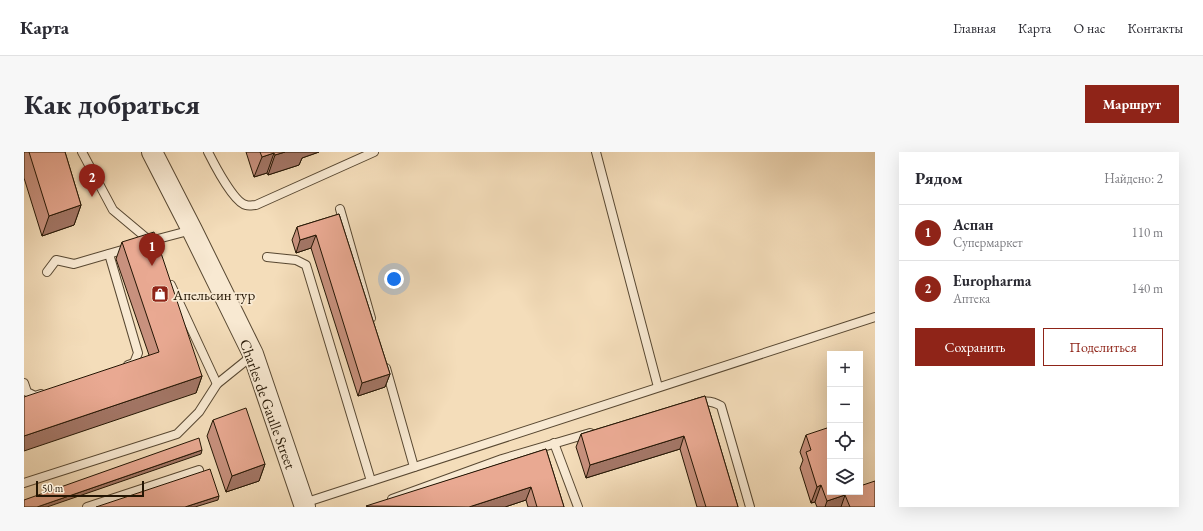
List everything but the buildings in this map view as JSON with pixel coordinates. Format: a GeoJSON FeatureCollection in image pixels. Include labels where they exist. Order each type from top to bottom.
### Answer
{"type":"FeatureCollection","features":[{"type":"Feature","properties":{"kind":"street","name":"Charles de Gaulle Street"},"geometry":{"type":"LineString","coordinates":[[152,152],[253,354],[304,505]]}},
{"type":"Feature","properties":{"kind":"lane"},"geometry":{"type":"LineString","coordinates":[[82,152],[113,210],[157,256]]}},
{"type":"Feature","properties":{"kind":"lane"},"geometry":{"type":"LineString","coordinates":[[208,152],[222,178],[239,201],[246,206],[256,205],[374,152]]}},
{"type":"Feature","properties":{"kind":"lane"},"geometry":{"type":"LineString","coordinates":[[596,152],[658,388]]}},
{"type":"Feature","properties":{"kind":"lane"},"geometry":{"type":"LineString","coordinates":[[340,209],[373,322]]}},
{"type":"Feature","properties":{"kind":"lane"},"geometry":{"type":"LineString","coordinates":[[47,272],[56,260],[74,264],[192,230]]}},
{"type":"Feature","properties":{"kind":"lane"},"geometry":{"type":"LineString","coordinates":[[109,254],[138,353],[134,363],[120,368]]}},
{"type":"Feature","properties":{"kind":"lane"},"geometry":{"type":"LineString","coordinates":[[267,258],[296,260],[306,264],[371,481]]}},
{"type":"Feature","properties":{"kind":"lane"},"geometry":{"type":"LineString","coordinates":[[167,277],[217,384]]}},
{"type":"Feature","properties":{"kind":"lane"},"geometry":{"type":"LineString","coordinates":[[304,505],[371,481],[875,317]]}},
{"type":"Feature","properties":{"kind":"lane"},"geometry":{"type":"LineString","coordinates":[[24,483],[177,434],[199,412],[217,384],[253,354]]}},
{"type":"Feature","properties":{"kind":"lane"},"geometry":{"type":"LineString","coordinates":[[384,360],[414,467]]}},
{"type":"Feature","properties":{"kind":"lane"},"geometry":{"type":"LineString","coordinates":[[24,383],[27,392],[35,396],[49,392]]}},
{"type":"Feature","properties":{"kind":"lane"},"geometry":{"type":"LineString","coordinates":[[690,405],[705,400],[721,406],[750,507]]}},
{"type":"Feature","properties":{"kind":"lane"},"geometry":{"type":"LineString","coordinates":[[383,502],[502,459],[599,431]]}},
{"type":"Feature","properties":{"kind":"lane"},"geometry":{"type":"LineString","coordinates":[[554,443],[578,507]]}},
{"type":"Feature","properties":{"kind":"lane"},"geometry":{"type":"LineString","coordinates":[[87,507],[199,470]]}},
{"type":"Feature","properties":{"kind":"place","name":"Europharma"},"geometry":{"type":"Point","coordinates":[92,197]}},
{"type":"Feature","properties":{"kind":"place","name":"Аспан"},"geometry":{"type":"Point","coordinates":[152,266]}},
{"type":"Feature","properties":{"kind":"place","name":"Апельсин тур"},"geometry":{"type":"Point","coordinates":[160,294]}}]}
